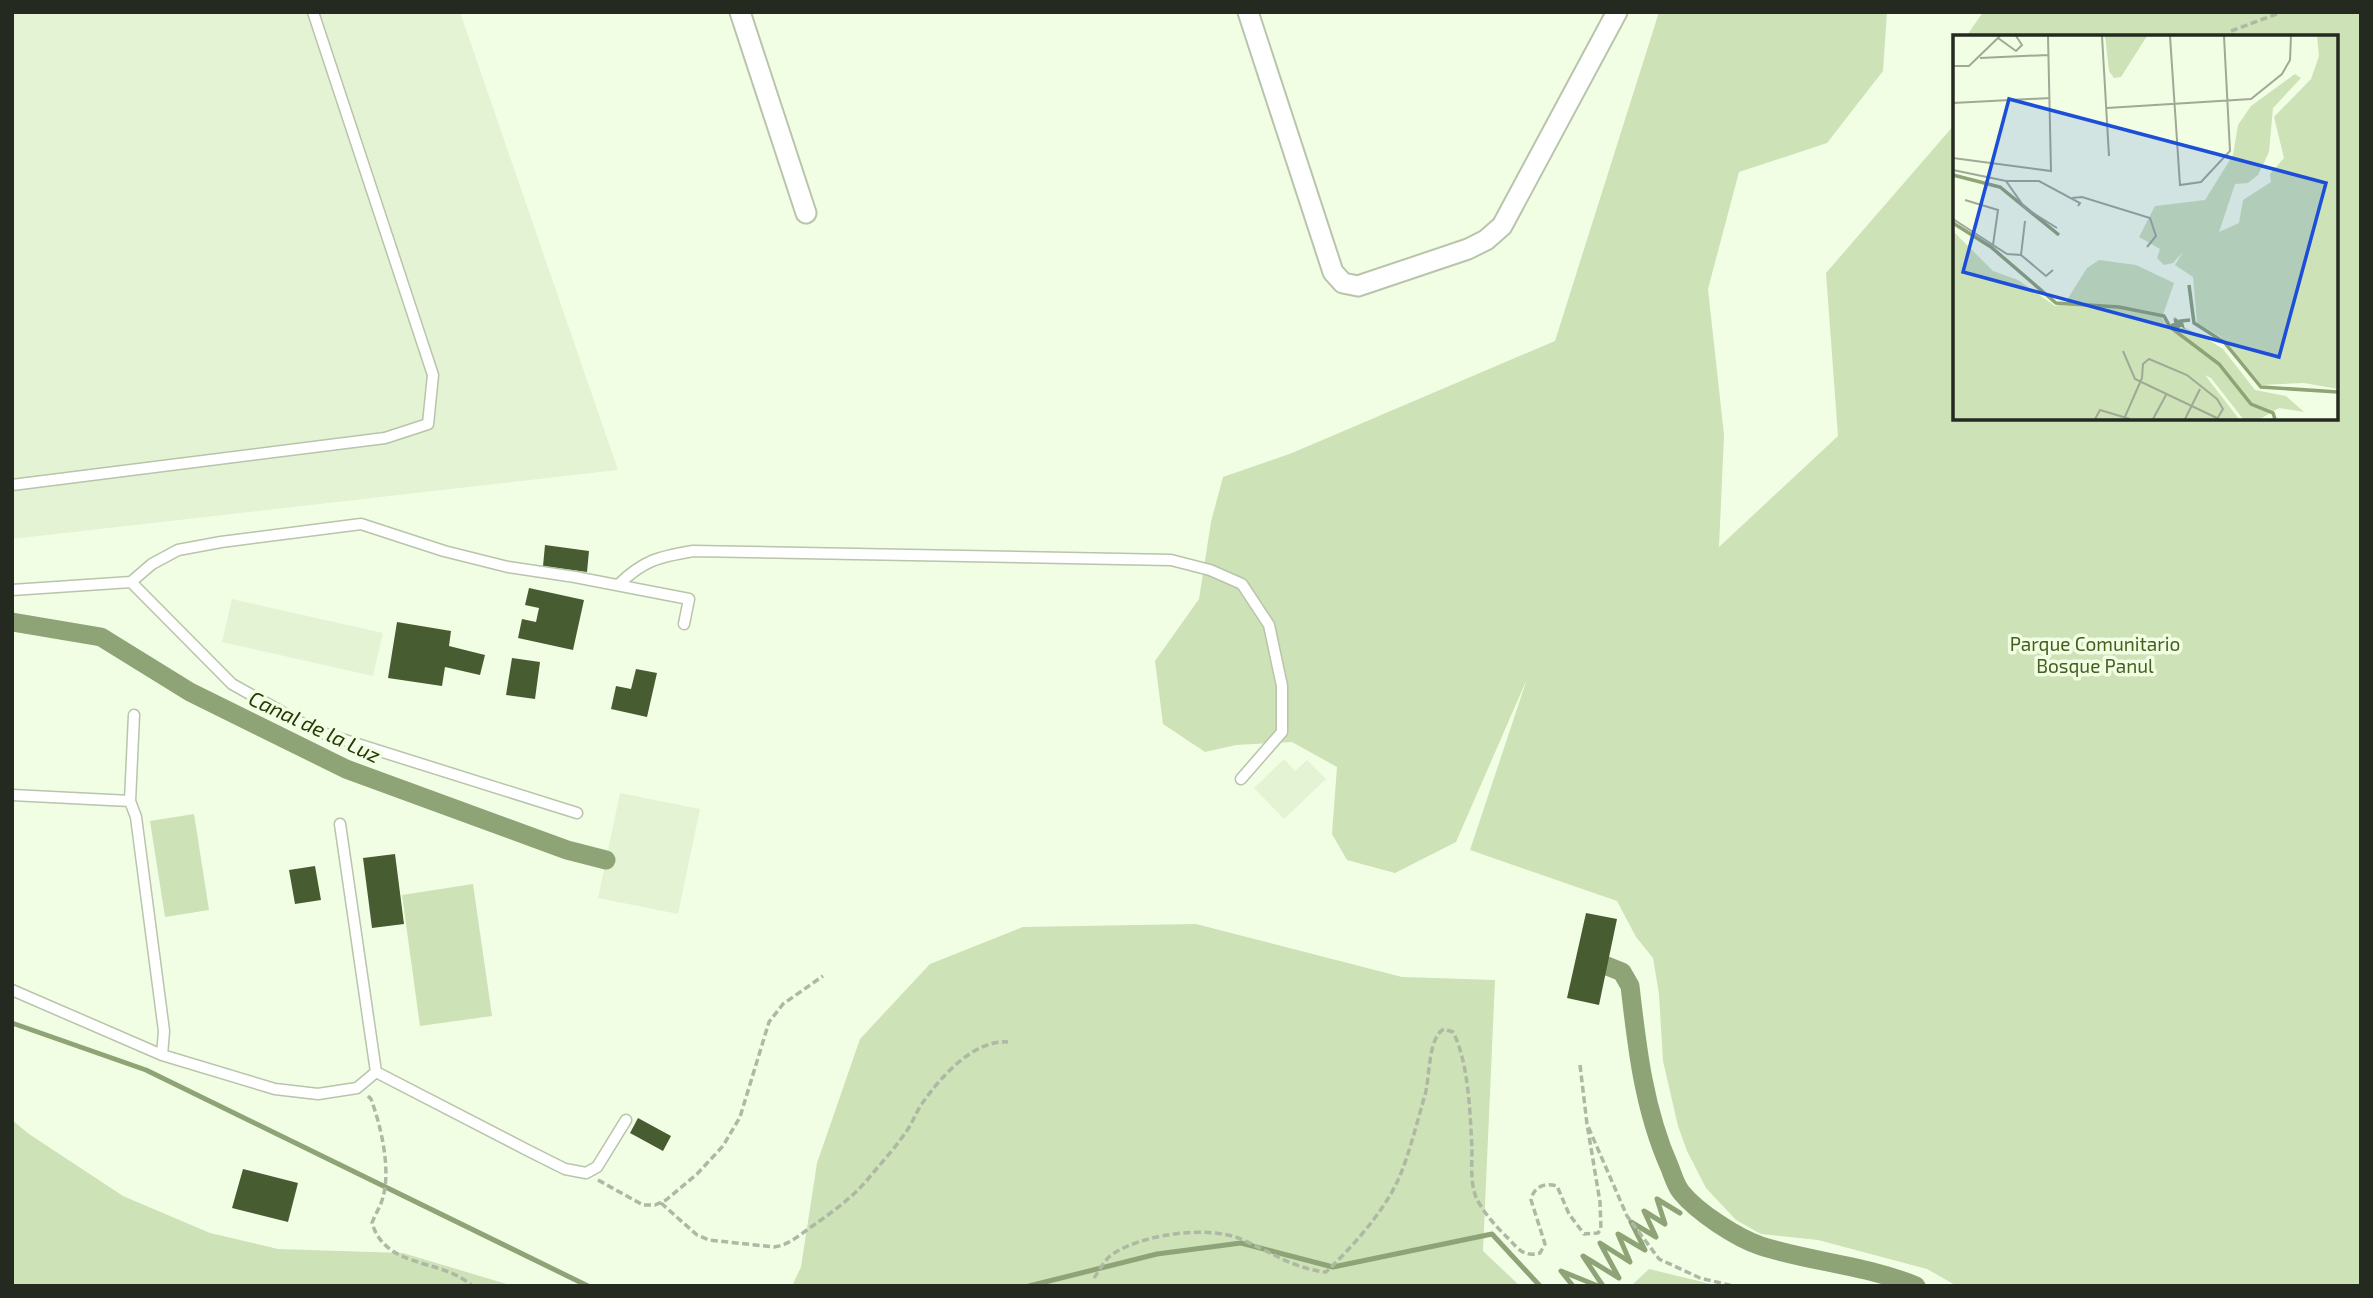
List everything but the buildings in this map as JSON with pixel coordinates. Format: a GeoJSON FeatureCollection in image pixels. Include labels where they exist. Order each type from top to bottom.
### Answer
{"type":"FeatureCollection","features":[{"type":"Feature","properties":{"kind":"street"},"geometry":{"type":"LineString","coordinates":[[740,12],[806,213]]}},
{"type":"Feature","properties":{"kind":"street"},"geometry":{"type":"LineString","coordinates":[[1248,12],[1333,272],[1343,283],[1358,286],[1468,249],[1486,240],[1502,226],[1617,12]]}},
{"type":"Feature","properties":{"kind":"lane"},"geometry":{"type":"LineString","coordinates":[[12,485],[385,438],[428,424],[433,375],[313,12]]}},
{"type":"Feature","properties":{"kind":"lane"},"geometry":{"type":"LineString","coordinates":[[12,590],[131,582],[152,564],[178,550],[362,524],[444,551],[508,567],[689,599],[684,624]]}},
{"type":"Feature","properties":{"kind":"lane"},"geometry":{"type":"LineString","coordinates":[[618,585],[637,567],[662,557],[693,551],[1171,560],[1210,570],[1242,584],[1269,625],[1282,686],[1282,732],[1241,779]]}},
{"type":"Feature","properties":{"kind":"lane"},"geometry":{"type":"LineString","coordinates":[[131,582],[232,684],[316,731],[577,813]]}},
{"type":"Feature","properties":{"kind":"lane"},"geometry":{"type":"LineString","coordinates":[[134,715],[130,801],[136,817],[164,1031],[162,1055]]}},
{"type":"Feature","properties":{"kind":"lane"},"geometry":{"type":"LineString","coordinates":[[12,795],[130,801]]}},
{"type":"Feature","properties":{"kind":"lane"},"geometry":{"type":"LineString","coordinates":[[340,824],[376,1073]]}},
{"type":"Feature","properties":{"kind":"lane"},"geometry":{"type":"LineString","coordinates":[[12,990],[162,1055],[275,1089],[318,1094],[357,1088],[376,1073]]}},
{"type":"Feature","properties":{"kind":"lane"},"geometry":{"type":"LineString","coordinates":[[376,1073],[565,1169],[586,1173],[597,1167],[626,1120]]}},
{"type":"Feature","properties":{"kind":"path"},"geometry":{"type":"LineString","coordinates":[[2231,31],[2282,12]]}},
{"type":"Feature","properties":{"kind":"path"},"geometry":{"type":"LineString","coordinates":[[586,1173],[643,1205],[661,1203],[697,1174],[731,1133],[746,1102],[769,1021],[783,1004],[822,976]]}},
{"type":"Feature","properties":{"kind":"path"},"geometry":{"type":"LineString","coordinates":[[1094,1278],[1109,1256],[1129,1246],[1162,1236],[1218,1231],[1239,1238],[1293,1265],[1326,1272],[1344,1255],[1378,1213],[1398,1178],[1426,1089],[1433,1044],[1438,1032],[1444,1029],[1453,1032],[1460,1051],[1468,1096],[1475,1195],[1500,1231],[1524,1254],[1530,1256],[1540,1253],[1545,1244],[1531,1200],[1532,1194],[1539,1186],[1552,1184],[1557,1186],[1569,1214],[1584,1234],[1598,1233],[1601,1229],[1600,1202],[1580,1065]]}},
{"type":"Feature","properties":{"kind":"path"},"geometry":{"type":"LineString","coordinates":[[661,1203],[696,1235],[709,1240],[733,1240],[774,1247],[784,1245],[832,1213],[867,1180],[908,1129],[936,1085],[968,1056],[985,1045],[1008,1042]]}},
{"type":"Feature","properties":{"kind":"path"},"geometry":{"type":"LineString","coordinates":[[357,1088],[371,1099],[380,1123],[385,1179],[383,1198],[372,1223],[375,1234],[383,1245],[425,1266],[453,1272],[472,1286]]}},
{"type":"Feature","properties":{"kind":"path"},"geometry":{"type":"LineString","coordinates":[[1587,1124],[1627,1216],[1659,1259],[1699,1278],[1733,1286]]}},
{"type":"Feature","properties":{"kind":"shaded area"},"geometry":{"type":"Polygon","coordinates":[[[12,12],[460,12],[618,470],[12,539],[12,12]]]}},
{"type":"Feature","properties":{"kind":"shaded area"},"geometry":{"type":"Polygon","coordinates":[[[232,599],[383,633],[373,676],[222,642],[232,599]]]}},
{"type":"Feature","properties":{"kind":"shaded area"},"geometry":{"type":"Polygon","coordinates":[[[1284,759],[1295,771],[1307,760],[1326,779],[1284,819],[1254,788],[1284,759]]]}},
{"type":"Feature","properties":{"kind":"shaded area"},"geometry":{"type":"Polygon","coordinates":[[[620,793],[700,809],[678,914],[598,898],[620,793]]]}},
{"type":"Feature","properties":{"kind":"green space","name":"Parque Comunitario Bosque Panul"},"geometry":{"type":"Polygon","coordinates":[[[1659,12],[1887,12],[1883,71],[1827,143],[1739,172],[1708,289],[1724,435],[1719,547],[1838,436],[1826,273],[1953,126],[1953,420],[2338,420],[2338,35],[1967,35],[1983,12],[2361,12],[2361,1286],[1957,1286],[1927,1269],[1818,1240],[1761,1234],[1736,1220],[1706,1188],[1687,1151],[1678,1126],[1663,1061],[1659,994],[1653,958],[1636,937],[1617,901],[1470,850],[1527,679],[1456,842],[1395,873],[1347,860],[1332,834],[1337,767],[1292,742],[1236,745],[1205,752],[1163,724],[1155,661],[1199,599],[1211,522],[1223,477],[1292,453],[1555,341],[1659,12]]]}},
{"type":"Feature","properties":{"kind":"green space"},"geometry":{"type":"Polygon","coordinates":[[[194,814],[209,910],[165,917],[150,821],[194,814]]]}},
{"type":"Feature","properties":{"kind":"green space"},"geometry":{"type":"Polygon","coordinates":[[[473,884],[492,1016],[420,1026],[402,895],[473,884]]]}},
{"type":"Feature","properties":{"kind":"green space"},"geometry":{"type":"Polygon","coordinates":[[[1196,924],[1402,977],[1495,980],[1483,1251],[1520,1286],[792,1286],[801,1267],[817,1163],[860,1039],[930,964],[1023,927],[1196,924]]]}},
{"type":"Feature","properties":{"kind":"green space"},"geometry":{"type":"Polygon","coordinates":[[[12,1120],[123,1196],[210,1233],[278,1249],[403,1253],[513,1286],[12,1286],[12,1120]]]}},
{"type":"Feature","properties":{"kind":"green space"},"geometry":{"type":"Polygon","coordinates":[[[1649,1269],[1719,1286],[1631,1286],[1649,1269]]]}},
{"type":"Feature","properties":{"kind":"waterway","name":"Canal de la Luz"},"geometry":{"type":"LineString","coordinates":[[12,622],[101,637],[190,692],[346,769],[567,850],[606,860]]}},
{"type":"Feature","properties":{"kind":"waterway"},"geometry":{"type":"LineString","coordinates":[[1607,966],[1622,972],[1630,986],[1639,1056],[1654,1124],[1676,1184],[1688,1200],[1718,1224],[1761,1246],[1878,1273],[1916,1286]]}},
{"type":"Feature","properties":{"kind":"waterway"},"geometry":{"type":"LineString","coordinates":[[12,1023],[146,1070],[588,1286]]}},
{"type":"Feature","properties":{"kind":"waterway"},"geometry":{"type":"LineString","coordinates":[[1603,1286],[1583,1256],[1619,1278],[1600,1243],[1630,1262],[1618,1234],[1645,1250],[1631,1222],[1656,1237],[1644,1211],[1665,1224],[1657,1199],[1680,1213]]}},
{"type":"Feature","properties":{"kind":"waterway"},"geometry":{"type":"LineString","coordinates":[[1029,1286],[1157,1254],[1241,1243],[1333,1267],[1492,1234],[1540,1286]]}},
{"type":"Feature","properties":{"kind":"waterway"},"geometry":{"type":"LineString","coordinates":[[1573,1286],[1561,1271],[1598,1286]]}}]}
